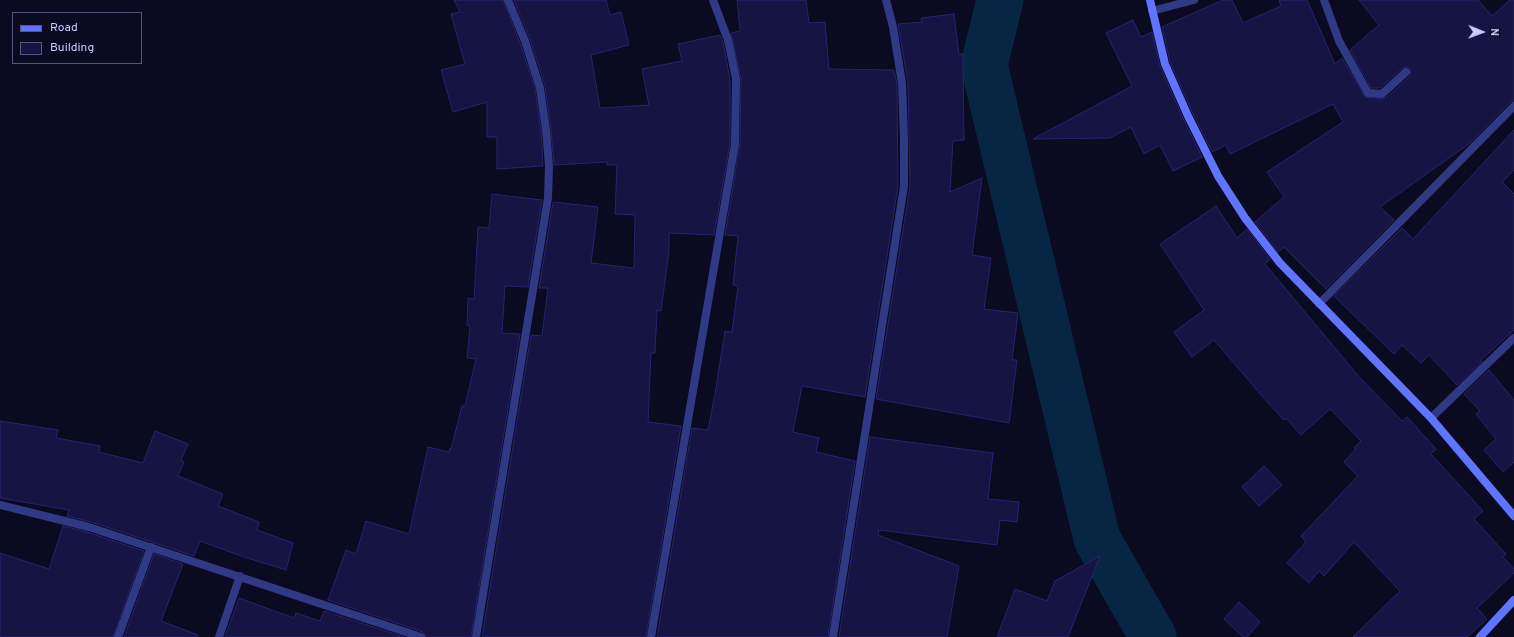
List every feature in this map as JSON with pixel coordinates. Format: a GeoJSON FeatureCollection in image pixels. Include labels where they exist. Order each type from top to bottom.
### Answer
{"type":"FeatureCollection","features":[{"type":"Feature","properties":{"kind":"street"},"geometry":{"type":"LineString","coordinates":[[476,637],[548,198],[549,166],[540,88],[525,41],[508,0]]}},
{"type":"Feature","properties":{"kind":"street"},"geometry":{"type":"LineString","coordinates":[[651,637],[736,144],[736,79],[728,40],[713,0]]}},
{"type":"Feature","properties":{"kind":"street"},"geometry":{"type":"LineString","coordinates":[[832,637],[904,186],[902,83],[893,27],[886,0]]}},
{"type":"Feature","properties":{"kind":"street"},"geometry":{"type":"LineString","coordinates":[[1150,0],[1165,64],[1188,116],[1218,176],[1245,218],[1280,262],[1319,304],[1431,418],[1514,516]]}},
{"type":"Feature","properties":{"kind":"street"},"geometry":{"type":"LineString","coordinates":[[1152,11],[1194,0]]}},
{"type":"Feature","properties":{"kind":"street"},"geometry":{"type":"LineString","coordinates":[[1324,0],[1339,41],[1368,93],[1382,94],[1406,72]]}},
{"type":"Feature","properties":{"kind":"street"},"geometry":{"type":"LineString","coordinates":[[1319,304],[1514,106]]}},
{"type":"Feature","properties":{"kind":"street"},"geometry":{"type":"LineString","coordinates":[[1431,418],[1514,338]]}},
{"type":"Feature","properties":{"kind":"street"},"geometry":{"type":"LineString","coordinates":[[0,505],[89,527],[422,637]]}},
{"type":"Feature","properties":{"kind":"street"},"geometry":{"type":"LineString","coordinates":[[118,637],[151,547]]}},
{"type":"Feature","properties":{"kind":"street"},"geometry":{"type":"LineString","coordinates":[[219,637],[240,576]]}},
{"type":"Feature","properties":{"kind":"street"},"geometry":{"type":"LineString","coordinates":[[1480,637],[1514,600]]}},
{"type":"Feature","properties":{"kind":"building"},"geometry":{"type":"Polygon","coordinates":[[[454,0],[503,0],[520,43],[535,89],[541,131],[543,166],[497,169],[497,137],[487,137],[487,102],[453,112],[441,70],[465,64],[451,14],[460,12],[454,0]]]}},
{"type":"Feature","properties":{"kind":"building"},"geometry":{"type":"Polygon","coordinates":[[[514,0],[606,0],[610,15],[621,12],[629,45],[591,55],[600,108],[649,105],[642,69],[682,61],[678,44],[720,35],[723,42],[730,80],[730,143],[714,235],[669,233],[669,251],[661,311],[657,310],[655,353],[651,353],[648,422],[681,426],[646,637],[482,637],[531,335],[542,336],[548,288],[539,288],[553,202],[598,207],[591,263],[634,268],[635,215],[615,214],[617,165],[607,165],[607,162],[554,165],[545,86],[530,39],[514,0]]]}},
{"type":"Feature","properties":{"kind":"building"},"geometry":{"type":"Polygon","coordinates":[[[737,0],[806,0],[809,23],[825,22],[829,69],[894,70],[897,84],[898,186],[865,397],[802,386],[793,432],[819,438],[816,452],[855,461],[828,637],[657,637],[692,428],[708,430],[725,331],[732,332],[738,286],[733,285],[738,236],[725,235],[740,144],[741,79],[731,33],[740,31],[737,0]]]}},
{"type":"Feature","properties":{"kind":"building"},"geometry":{"type":"Polygon","coordinates":[[[1223,0],[1232,0],[1243,23],[1281,6],[1279,0],[1307,0],[1335,64],[1342,58],[1365,97],[1382,99],[1386,98],[1410,76],[1411,70],[1408,67],[1404,67],[1380,88],[1371,88],[1350,50],[1379,25],[1359,0],[1478,0],[1492,16],[1510,0],[1514,0],[1514,101],[1510,102],[1470,143],[1380,207],[1394,220],[1326,289],[1284,247],[1278,252],[1255,222],[1284,197],[1267,172],[1343,122],[1333,104],[1230,154],[1226,145],[1212,152],[1170,62],[1162,27],[1223,0]]]}},
{"type":"Feature","properties":{"kind":"building"},"geometry":{"type":"Polygon","coordinates":[[[954,14],[959,54],[963,54],[964,140],[953,141],[950,192],[982,178],[972,255],[991,258],[984,309],[1018,313],[1012,360],[1017,360],[1009,423],[876,399],[910,186],[908,83],[898,24],[922,22],[921,18],[954,14]]]}},
{"type":"Feature","properties":{"kind":"building"},"geometry":{"type":"Polygon","coordinates":[[[1133,20],[1141,37],[1152,32],[1160,66],[1202,157],[1173,171],[1160,145],[1144,154],[1131,127],[1110,138],[1033,139],[1132,86],[1106,33],[1133,20]]]}},
{"type":"Feature","properties":{"kind":"building"},"geometry":{"type":"Polygon","coordinates":[[[1514,130],[1514,170],[1502,182],[1514,194],[1514,330],[1481,360],[1482,362],[1457,385],[1429,355],[1421,363],[1402,345],[1394,354],[1334,296],[1402,228],[1413,239],[1514,130]]]}},
{"type":"Feature","properties":{"kind":"building"},"geometry":{"type":"Polygon","coordinates":[[[492,194],[542,200],[528,287],[505,286],[502,333],[520,334],[471,637],[426,637],[423,632],[328,600],[346,550],[356,554],[366,521],[409,534],[428,447],[449,452],[450,448],[451,449],[462,406],[465,406],[476,359],[467,358],[470,326],[467,325],[468,298],[474,299],[478,227],[489,228],[492,194]]]}},
{"type":"Feature","properties":{"kind":"building"},"geometry":{"type":"Polygon","coordinates":[[[1216,206],[1237,238],[1247,229],[1270,259],[1265,264],[1360,378],[1402,421],[1407,417],[1436,449],[1431,454],[1483,511],[1474,519],[1506,554],[1503,557],[1514,569],[1514,573],[1477,608],[1487,619],[1467,637],[1353,637],[1400,591],[1354,542],[1324,576],[1319,571],[1309,583],[1287,563],[1306,542],[1301,536],[1358,476],[1344,462],[1361,441],[1330,409],[1301,435],[1286,418],[1284,420],[1269,404],[1214,340],[1192,357],[1174,332],[1204,310],[1160,244],[1216,206]]]}},
{"type":"Feature","properties":{"kind":"building"},"geometry":{"type":"Polygon","coordinates":[[[1489,370],[1514,400],[1514,462],[1503,472],[1484,450],[1496,439],[1476,414],[1480,411],[1464,394],[1489,370]]]}},
{"type":"Feature","properties":{"kind":"building"},"geometry":{"type":"Polygon","coordinates":[[[0,421],[58,430],[56,438],[100,446],[99,452],[143,463],[155,431],[188,444],[181,460],[184,462],[178,476],[223,494],[218,506],[259,522],[257,530],[293,543],[286,570],[200,541],[194,556],[91,522],[67,516],[69,510],[0,498],[0,421]]]}},
{"type":"Feature","properties":{"kind":"building"},"geometry":{"type":"Polygon","coordinates":[[[870,437],[993,453],[988,499],[1019,502],[1017,522],[1000,520],[997,545],[879,530],[878,535],[959,566],[947,637],[839,637],[870,437]]]}},
{"type":"Feature","properties":{"kind":"building"},"geometry":{"type":"Polygon","coordinates":[[[1264,466],[1282,485],[1259,506],[1242,487],[1264,466]]]}},
{"type":"Feature","properties":{"kind":"building"},"geometry":{"type":"Polygon","coordinates":[[[63,526],[87,532],[144,551],[113,637],[0,637],[0,553],[49,569],[63,526]]]}},
{"type":"Feature","properties":{"kind":"building"},"geometry":{"type":"Polygon","coordinates":[[[154,554],[183,564],[161,621],[198,635],[197,637],[124,637],[154,554]]]}},
{"type":"Feature","properties":{"kind":"building"},"geometry":{"type":"Polygon","coordinates":[[[1100,556],[1068,637],[997,637],[1015,589],[1047,601],[1055,581],[1100,556]]]}},
{"type":"Feature","properties":{"kind":"building"},"geometry":{"type":"Polygon","coordinates":[[[239,598],[294,618],[296,613],[320,621],[324,611],[404,637],[225,637],[239,598]]]}},
{"type":"Feature","properties":{"kind":"building"},"geometry":{"type":"Polygon","coordinates":[[[1239,602],[1260,622],[1247,637],[1243,637],[1224,619],[1239,602]]]}},
{"type":"Feature","properties":{"kind":"waterway"},"geometry":{"type":"LineString","coordinates":[[1000,0],[984,65],[1097,539],[1153,637]]}}]}
